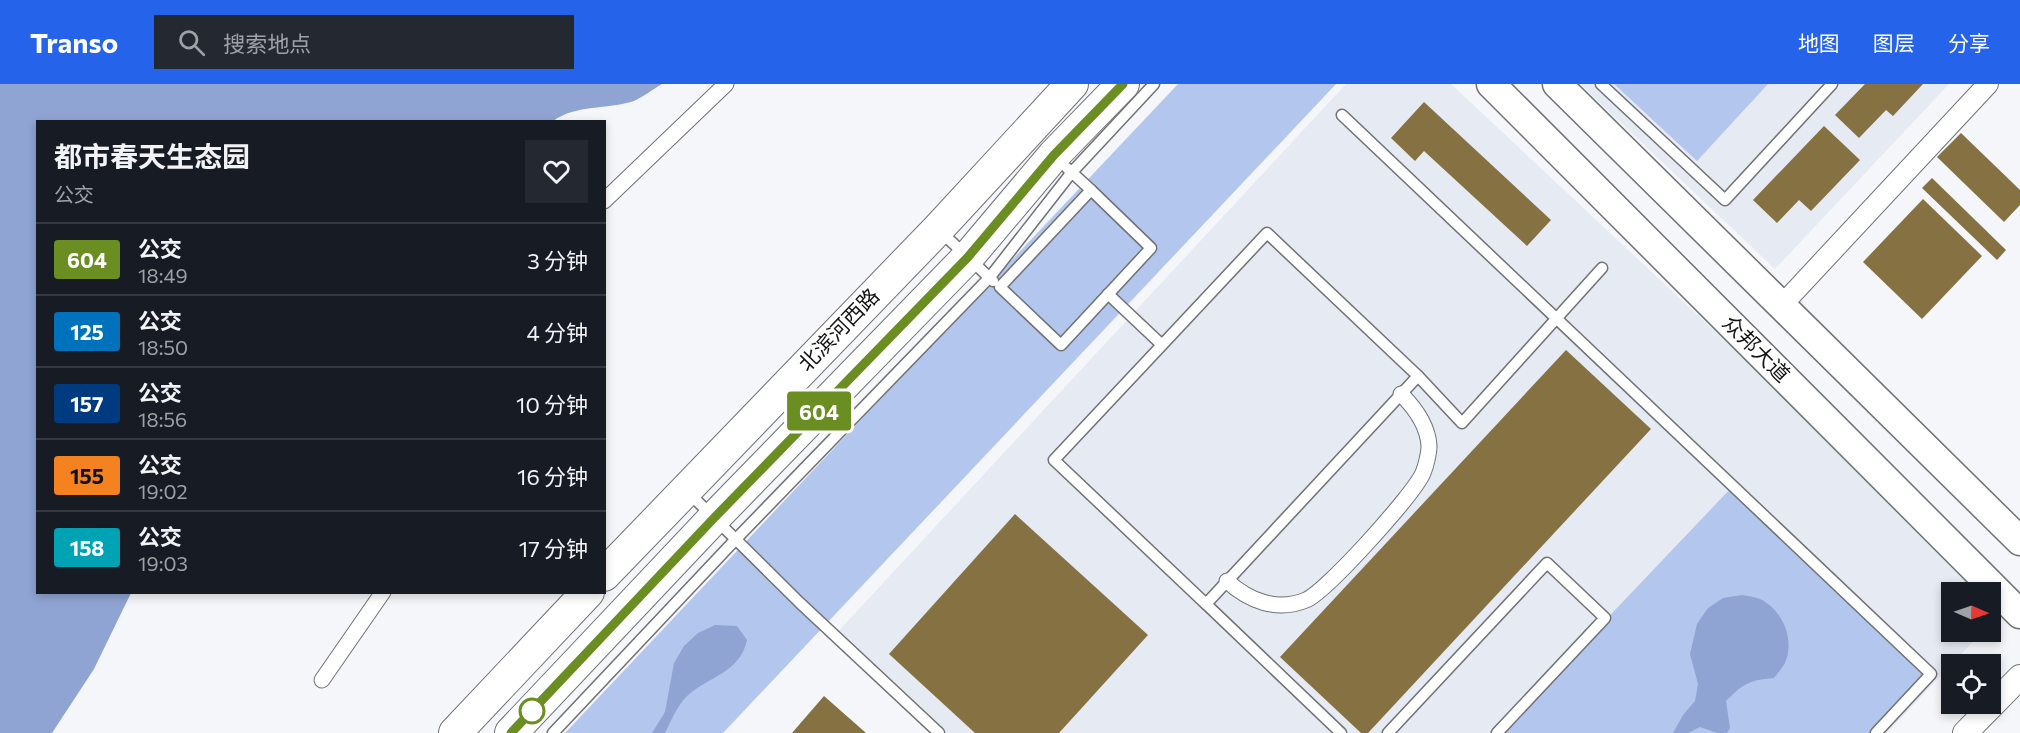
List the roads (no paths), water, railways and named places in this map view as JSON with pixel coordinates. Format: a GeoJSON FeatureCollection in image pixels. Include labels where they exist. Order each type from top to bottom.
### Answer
{"type":"FeatureCollection","features":[{"type":"Feature","properties":{"kind":"main road","name":"北滨河西路"},"geometry":{"type":"LineString","coordinates":[[511,733],[725,529],[979,267],[1047,149],[1072,84]]}},
{"type":"Feature","properties":{"kind":"main road","name":"北滨河西路"},"geometry":{"type":"LineString","coordinates":[[606,572],[938,229],[1047,149],[1123,84]]}},
{"type":"Feature","properties":{"kind":"main road","name":"众邦大道"},"geometry":{"type":"LineString","coordinates":[[1491,84],[2020,614]]}},
{"type":"Feature","properties":{"kind":"main road"},"geometry":{"type":"LineString","coordinates":[[1557,84],[2020,541]]}},
{"type":"Feature","properties":{"kind":"main road","name":"北滨河西路"},"geometry":{"type":"LineString","coordinates":[[455,733],[585,594]]}},
{"type":"Feature","properties":{"kind":"street"},"geometry":{"type":"LineString","coordinates":[[606,199],[726,84]]}},
{"type":"Feature","properties":{"kind":"street"},"geometry":{"type":"LineString","coordinates":[[1782,305],[1988,84]]}},
{"type":"Feature","properties":{"kind":"street"},"geometry":{"type":"LineString","coordinates":[[1227,581],[1258,602],[1283,606],[1308,600],[1331,581],[1411,493],[1424,471],[1429,446],[1422,421],[1401,394]]}},
{"type":"Feature","properties":{"kind":"street"},"geometry":{"type":"LineString","coordinates":[[322,680],[382,594]]}},
{"type":"Feature","properties":{"kind":"street"},"geometry":{"type":"LineString","coordinates":[[1965,733],[2020,677]]}},
{"type":"Feature","properties":{"kind":"lane"},"geometry":{"type":"LineString","coordinates":[[938,229],[1061,345],[1151,248],[1047,149],[1154,84]]}},
{"type":"Feature","properties":{"kind":"lane"},"geometry":{"type":"LineString","coordinates":[[1601,84],[1725,200],[1832,84]]}},
{"type":"Feature","properties":{"kind":"lane"},"geometry":{"type":"LineString","coordinates":[[1342,116],[1931,674],[1876,733]]}},
{"type":"Feature","properties":{"kind":"lane"},"geometry":{"type":"LineString","coordinates":[[1000,287],[1091,190]]}},
{"type":"Feature","properties":{"kind":"lane"},"geometry":{"type":"LineString","coordinates":[[1341,733],[1054,460],[1267,233],[1418,376],[1462,423],[1602,268]]}},
{"type":"Feature","properties":{"kind":"lane"},"geometry":{"type":"LineString","coordinates":[[1108,294],[1162,345]]}},
{"type":"Feature","properties":{"kind":"lane"},"geometry":{"type":"LineString","coordinates":[[1206,604],[1418,376]]}},
{"type":"Feature","properties":{"kind":"lane"},"geometry":{"type":"LineString","coordinates":[[685,490],[800,603],[939,733]]}},
{"type":"Feature","properties":{"kind":"lane"},"geometry":{"type":"LineString","coordinates":[[553,733],[725,529]]}},
{"type":"Feature","properties":{"kind":"lane"},"geometry":{"type":"LineString","coordinates":[[1388,733],[1547,564],[1605,618],[1497,733]]}}]}
